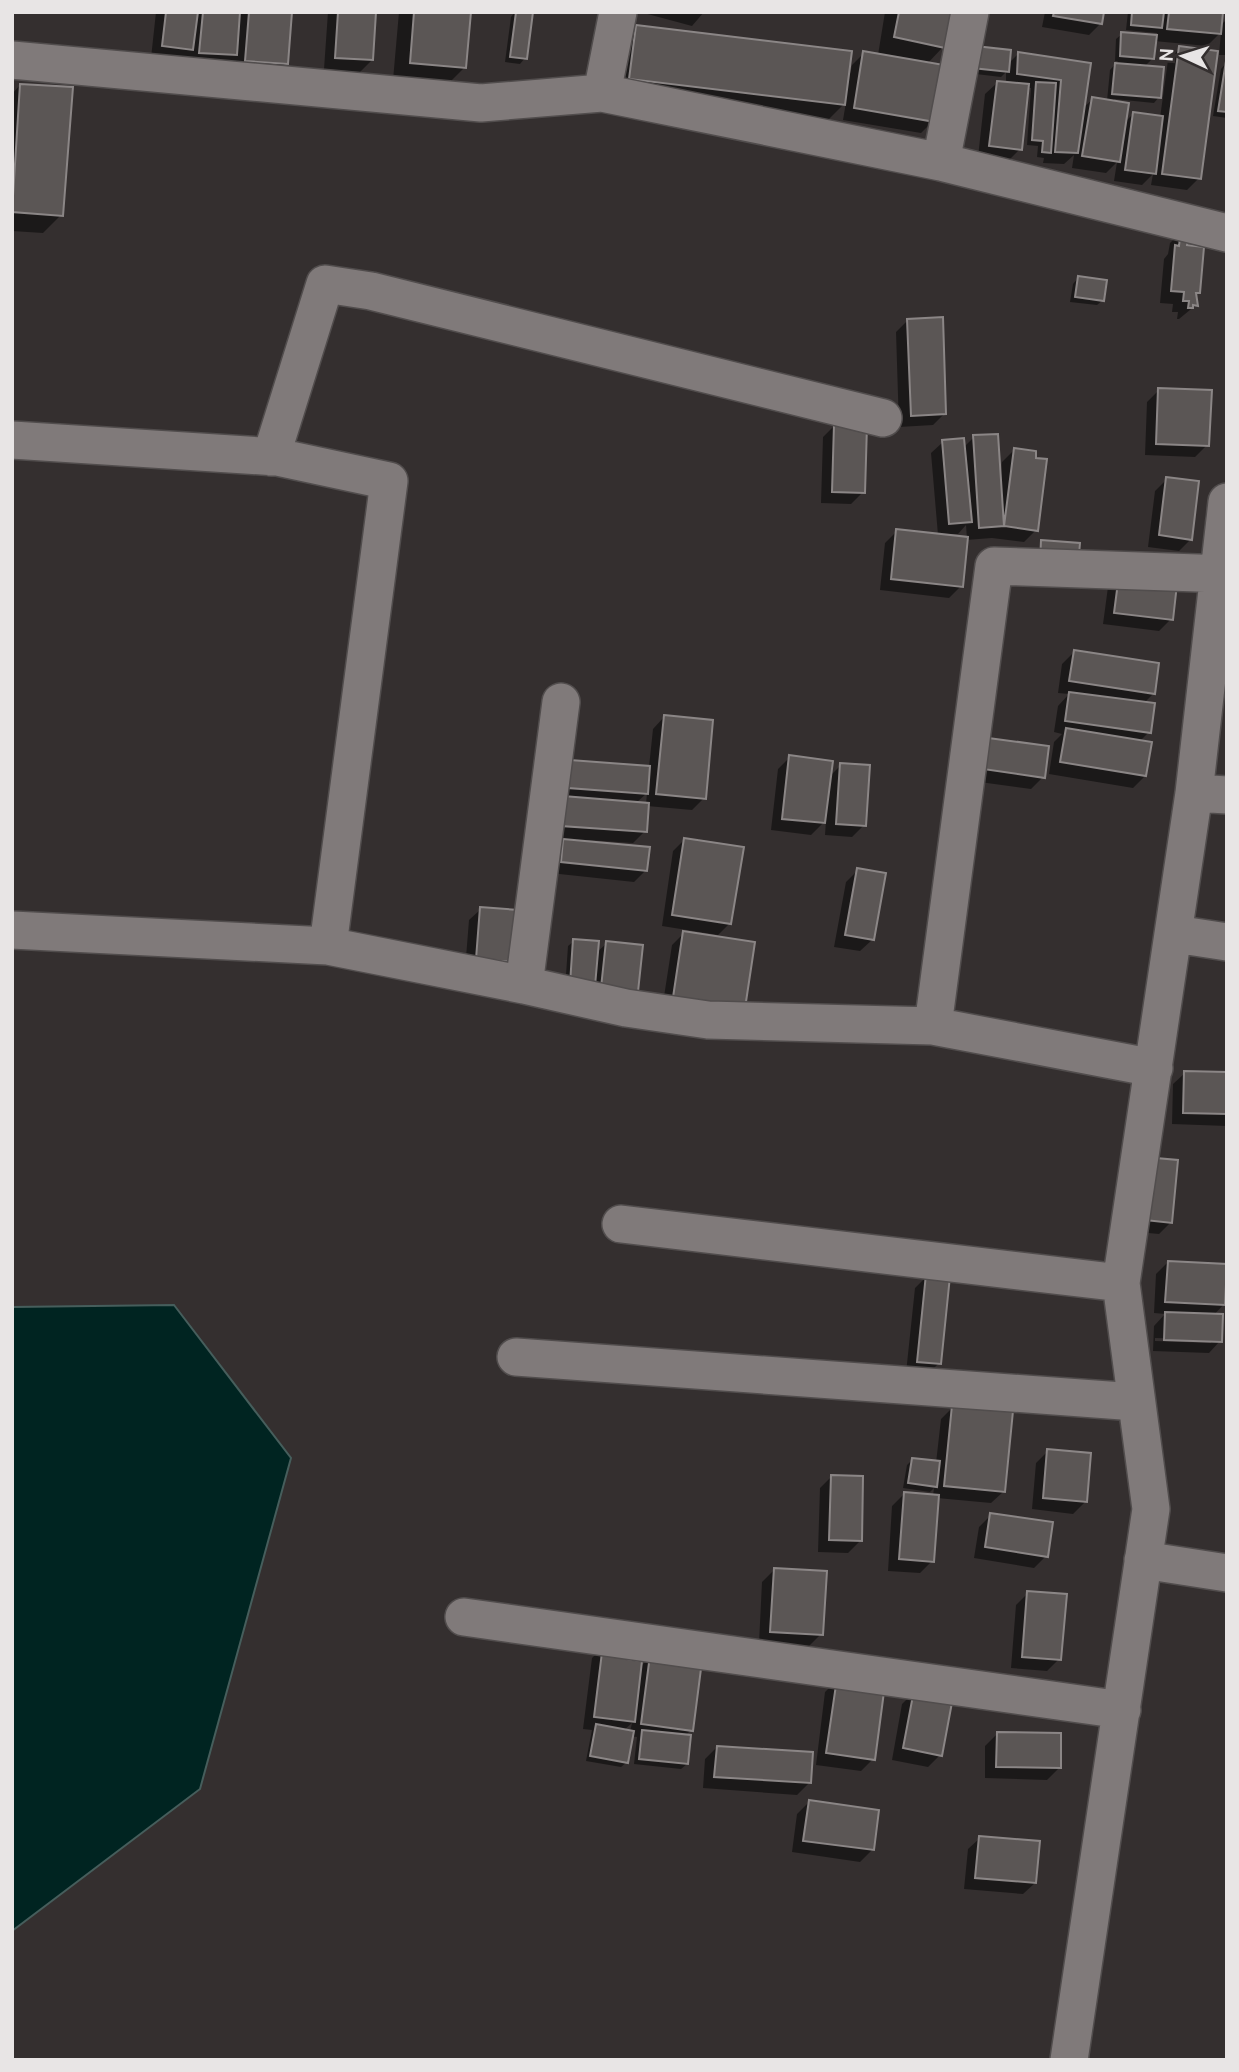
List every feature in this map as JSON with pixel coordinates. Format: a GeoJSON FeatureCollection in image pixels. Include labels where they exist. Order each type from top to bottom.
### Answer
{"type":"FeatureCollection","features":[{"type":"Feature","properties":{"kind":"street"},"geometry":{"type":"LineString","coordinates":[[602,93],[618,12]]}},
{"type":"Feature","properties":{"kind":"street"},"geometry":{"type":"LineString","coordinates":[[941,162],[970,12]]}},
{"type":"Feature","properties":{"kind":"street"},"geometry":{"type":"LineString","coordinates":[[12,60],[481,103],[602,93],[941,162],[1227,233]]}},
{"type":"Feature","properties":{"kind":"street"},"geometry":{"type":"LineString","coordinates":[[271,457],[325,284],[371,291],[883,418]]}},
{"type":"Feature","properties":{"kind":"street"},"geometry":{"type":"LineString","coordinates":[[12,440],[271,457],[389,481],[328,946]]}},
{"type":"Feature","properties":{"kind":"street"},"geometry":{"type":"LineString","coordinates":[[1069,2060],[1151,1509],[1121,1283],[1175,934],[1210,794],[1227,502]]}},
{"type":"Feature","properties":{"kind":"street"},"geometry":{"type":"LineString","coordinates":[[933,1026],[994,566],[1222,574]]}},
{"type":"Feature","properties":{"kind":"street"},"geometry":{"type":"LineString","coordinates":[[524,985],[561,702]]}},
{"type":"Feature","properties":{"kind":"street"},"geometry":{"type":"LineString","coordinates":[[12,930],[328,946],[626,1008],[708,1020],[933,1026],[1154,1068]]}},
{"type":"Feature","properties":{"kind":"street"},"geometry":{"type":"LineString","coordinates":[[1175,934],[1227,942]]}},
{"type":"Feature","properties":{"kind":"street"},"geometry":{"type":"LineString","coordinates":[[621,1224],[1121,1283]]}},
{"type":"Feature","properties":{"kind":"street"},"geometry":{"type":"LineString","coordinates":[[516,1357],[1136,1402]]}},
{"type":"Feature","properties":{"kind":"street"},"geometry":{"type":"LineString","coordinates":[[1143,1560],[1227,1573]]}},
{"type":"Feature","properties":{"kind":"street"},"geometry":{"type":"LineString","coordinates":[[464,1617],[1122,1710]]}},
{"type":"Feature","properties":{"kind":"water"},"geometry":{"type":"Polygon","coordinates":[[[174,1305],[291,1458],[200,1789],[12,1931],[12,1307],[174,1305]]]}},
{"type":"Feature","properties":{"kind":"building"},"geometry":{"type":"Polygon","coordinates":[[[166,12],[198,12],[193,50],[162,46],[166,12]]]}},
{"type":"Feature","properties":{"kind":"building"},"geometry":{"type":"Polygon","coordinates":[[[203,12],[240,12],[237,55],[199,53],[203,12]]]}},
{"type":"Feature","properties":{"kind":"building"},"geometry":{"type":"Polygon","coordinates":[[[249,12],[292,12],[288,64],[245,61],[249,12]]]}},
{"type":"Feature","properties":{"kind":"building"},"geometry":{"type":"Polygon","coordinates":[[[338,12],[376,12],[373,60],[335,58],[338,12]]]}},
{"type":"Feature","properties":{"kind":"building"},"geometry":{"type":"Polygon","coordinates":[[[414,12],[471,12],[466,68],[410,63],[414,12]]]}},
{"type":"Feature","properties":{"kind":"building"},"geometry":{"type":"Polygon","coordinates":[[[516,12],[533,12],[527,59],[510,57],[516,12]]]}},
{"type":"Feature","properties":{"kind":"building"},"geometry":{"type":"Polygon","coordinates":[[[899,12],[952,12],[945,48],[894,37],[899,12]]]}},
{"type":"Feature","properties":{"kind":"building"},"geometry":{"type":"Polygon","coordinates":[[[1054,12],[1104,12],[1102,24],[1053,16],[1054,12]]]}},
{"type":"Feature","properties":{"kind":"building"},"geometry":{"type":"Polygon","coordinates":[[[1132,12],[1164,12],[1162,28],[1131,25],[1132,12]]]}},
{"type":"Feature","properties":{"kind":"building"},"geometry":{"type":"Polygon","coordinates":[[[1169,12],[1223,12],[1221,34],[1167,29],[1169,12]]]}},
{"type":"Feature","properties":{"kind":"building"},"geometry":{"type":"Polygon","coordinates":[[[636,25],[852,51],[845,105],[629,79],[636,25]]]}},
{"type":"Feature","properties":{"kind":"building"},"geometry":{"type":"Polygon","coordinates":[[[1121,32],[1157,35],[1154,59],[1120,56],[1121,32]]]}},
{"type":"Feature","properties":{"kind":"building"},"geometry":{"type":"Polygon","coordinates":[[[966,45],[1011,50],[1009,72],[963,67],[966,45]]]}},
{"type":"Feature","properties":{"kind":"building"},"geometry":{"type":"Polygon","coordinates":[[[1179,46],[1218,51],[1201,179],[1162,174],[1179,46]]]}},
{"type":"Feature","properties":{"kind":"building"},"geometry":{"type":"Polygon","coordinates":[[[863,51],[944,65],[935,122],[854,108],[863,51]]]}},
{"type":"Feature","properties":{"kind":"building"},"geometry":{"type":"Polygon","coordinates":[[[1018,52],[1091,63],[1078,153],[1055,152],[1061,80],[1017,74],[1018,52]]]}},
{"type":"Feature","properties":{"kind":"building"},"geometry":{"type":"Polygon","coordinates":[[[1227,61],[1227,112],[1218,111],[1227,61]]]}},
{"type":"Feature","properties":{"kind":"building"},"geometry":{"type":"Polygon","coordinates":[[[1115,63],[1164,67],[1161,98],[1112,94],[1115,63]]]}},
{"type":"Feature","properties":{"kind":"building"},"geometry":{"type":"Polygon","coordinates":[[[997,81],[1029,84],[1022,150],[989,146],[997,81]]]}},
{"type":"Feature","properties":{"kind":"building"},"geometry":{"type":"Polygon","coordinates":[[[1036,82],[1056,83],[1051,153],[1042,152],[1043,141],[1032,140],[1036,82]]]}},
{"type":"Feature","properties":{"kind":"building"},"geometry":{"type":"Polygon","coordinates":[[[20,84],[73,87],[63,216],[12,212],[20,84]]]}},
{"type":"Feature","properties":{"kind":"building"},"geometry":{"type":"Polygon","coordinates":[[[1092,97],[1129,103],[1120,162],[1082,156],[1092,97]]]}},
{"type":"Feature","properties":{"kind":"building"},"geometry":{"type":"Polygon","coordinates":[[[1133,112],[1163,116],[1156,174],[1125,170],[1133,112]]]}},
{"type":"Feature","properties":{"kind":"building"},"geometry":{"type":"Polygon","coordinates":[[[1181,229],[1188,236],[1187,245],[1204,247],[1200,293],[1196,293],[1198,306],[1193,305],[1193,308],[1188,308],[1189,301],[1183,301],[1184,292],[1171,291],[1175,245],[1179,246],[1181,229]]]}},
{"type":"Feature","properties":{"kind":"building"},"geometry":{"type":"Polygon","coordinates":[[[1078,276],[1107,280],[1104,301],[1075,297],[1078,276]]]}},
{"type":"Feature","properties":{"kind":"building"},"geometry":{"type":"Polygon","coordinates":[[[943,317],[946,414],[911,416],[907,319],[943,317]]]}},
{"type":"Feature","properties":{"kind":"building"},"geometry":{"type":"Polygon","coordinates":[[[1158,388],[1212,390],[1209,446],[1156,444],[1158,388]]]}},
{"type":"Feature","properties":{"kind":"building"},"geometry":{"type":"Polygon","coordinates":[[[834,424],[867,425],[865,493],[832,492],[834,424]]]}},
{"type":"Feature","properties":{"kind":"building"},"geometry":{"type":"Polygon","coordinates":[[[998,434],[1004,526],[979,528],[973,435],[998,434]]]}},
{"type":"Feature","properties":{"kind":"building"},"geometry":{"type":"Polygon","coordinates":[[[964,438],[972,522],[949,524],[942,440],[964,438]]]}},
{"type":"Feature","properties":{"kind":"building"},"geometry":{"type":"Polygon","coordinates":[[[1014,448],[1036,451],[1036,458],[1047,459],[1038,531],[1004,526],[1014,448]]]}},
{"type":"Feature","properties":{"kind":"building"},"geometry":{"type":"Polygon","coordinates":[[[1166,477],[1199,481],[1192,540],[1159,535],[1166,477]]]}},
{"type":"Feature","properties":{"kind":"building"},"geometry":{"type":"Polygon","coordinates":[[[896,529],[968,537],[963,587],[891,579],[896,529]]]}},
{"type":"Feature","properties":{"kind":"building"},"geometry":{"type":"Polygon","coordinates":[[[1041,540],[1080,543],[1078,566],[1040,563],[1041,540]]]}},
{"type":"Feature","properties":{"kind":"building"},"geometry":{"type":"Polygon","coordinates":[[[1121,559],[1179,566],[1173,620],[1114,613],[1121,559]]]}},
{"type":"Feature","properties":{"kind":"building"},"geometry":{"type":"Polygon","coordinates":[[[1074,650],[1159,663],[1155,694],[1069,681],[1074,650]]]}},
{"type":"Feature","properties":{"kind":"building"},"geometry":{"type":"Polygon","coordinates":[[[1069,692],[1155,703],[1151,733],[1065,721],[1069,692]]]}},
{"type":"Feature","properties":{"kind":"building"},"geometry":{"type":"Polygon","coordinates":[[[664,715],[713,720],[706,799],[656,794],[664,715]]]}},
{"type":"Feature","properties":{"kind":"building"},"geometry":{"type":"Polygon","coordinates":[[[1066,728],[1152,742],[1146,776],[1060,762],[1066,728]]]}},
{"type":"Feature","properties":{"kind":"building"},"geometry":{"type":"Polygon","coordinates":[[[981,737],[1049,746],[1045,778],[976,768],[981,737]]]}},
{"type":"Feature","properties":{"kind":"building"},"geometry":{"type":"Polygon","coordinates":[[[789,755],[833,761],[825,823],[782,819],[789,755]]]}},
{"type":"Feature","properties":{"kind":"building"},"geometry":{"type":"Polygon","coordinates":[[[570,760],[650,766],[648,794],[568,788],[570,760]]]}},
{"type":"Feature","properties":{"kind":"building"},"geometry":{"type":"Polygon","coordinates":[[[840,763],[870,765],[866,826],[836,824],[840,763]]]}},
{"type":"Feature","properties":{"kind":"building"},"geometry":{"type":"Polygon","coordinates":[[[563,796],[649,803],[647,832],[561,826],[563,796]]]}},
{"type":"Feature","properties":{"kind":"building"},"geometry":{"type":"Polygon","coordinates":[[[684,838],[744,847],[731,924],[672,915],[684,838]]]}},
{"type":"Feature","properties":{"kind":"building"},"geometry":{"type":"Polygon","coordinates":[[[563,839],[650,847],[647,871],[561,862],[563,839]]]}},
{"type":"Feature","properties":{"kind":"building"},"geometry":{"type":"Polygon","coordinates":[[[857,868],[886,873],[874,940],[845,935],[857,868]]]}},
{"type":"Feature","properties":{"kind":"building"},"geometry":{"type":"Polygon","coordinates":[[[480,907],[518,910],[513,962],[476,959],[480,907]]]}},
{"type":"Feature","properties":{"kind":"building"},"geometry":{"type":"Polygon","coordinates":[[[683,931],[755,942],[744,1015],[672,1004],[683,931]]]}},
{"type":"Feature","properties":{"kind":"building"},"geometry":{"type":"Polygon","coordinates":[[[573,939],[599,941],[595,986],[570,984],[573,939]]]}},
{"type":"Feature","properties":{"kind":"building"},"geometry":{"type":"Polygon","coordinates":[[[606,941],[643,945],[637,1001],[600,997],[606,941]]]}},
{"type":"Feature","properties":{"kind":"building"},"geometry":{"type":"Polygon","coordinates":[[[1184,1071],[1227,1072],[1227,1114],[1183,1113],[1184,1071]]]}},
{"type":"Feature","properties":{"kind":"building"},"geometry":{"type":"Polygon","coordinates":[[[1133,1156],[1178,1160],[1172,1223],[1127,1218],[1133,1156]]]}},
{"type":"Feature","properties":{"kind":"building"},"geometry":{"type":"Polygon","coordinates":[[[1168,1261],[1227,1264],[1225,1305],[1165,1302],[1168,1261]]]}},
{"type":"Feature","properties":{"kind":"building"},"geometry":{"type":"Polygon","coordinates":[[[926,1274],[950,1276],[941,1364],[917,1362],[926,1274]]]}},
{"type":"Feature","properties":{"kind":"building"},"geometry":{"type":"Polygon","coordinates":[[[1165,1312],[1223,1314],[1222,1342],[1164,1340],[1165,1312]]]}},
{"type":"Feature","properties":{"kind":"building"},"geometry":{"type":"Polygon","coordinates":[[[952,1405],[1013,1411],[1005,1492],[944,1486],[952,1405]]]}},
{"type":"Feature","properties":{"kind":"building"},"geometry":{"type":"Polygon","coordinates":[[[1047,1449],[1091,1453],[1087,1502],[1043,1498],[1047,1449]]]}},
{"type":"Feature","properties":{"kind":"building"},"geometry":{"type":"Polygon","coordinates":[[[912,1458],[940,1461],[937,1487],[908,1483],[912,1458]]]}},
{"type":"Feature","properties":{"kind":"building"},"geometry":{"type":"Polygon","coordinates":[[[831,1475],[863,1476],[862,1541],[829,1540],[831,1475]]]}},
{"type":"Feature","properties":{"kind":"building"},"geometry":{"type":"Polygon","coordinates":[[[904,1492],[939,1495],[934,1562],[899,1559],[904,1492]]]}},
{"type":"Feature","properties":{"kind":"building"},"geometry":{"type":"Polygon","coordinates":[[[990,1513],[1053,1522],[1048,1557],[985,1547],[990,1513]]]}},
{"type":"Feature","properties":{"kind":"building"},"geometry":{"type":"Polygon","coordinates":[[[774,1568],[827,1571],[823,1635],[770,1632],[774,1568]]]}},
{"type":"Feature","properties":{"kind":"building"},"geometry":{"type":"Polygon","coordinates":[[[1027,1591],[1067,1594],[1061,1660],[1022,1657],[1027,1591]]]}},
{"type":"Feature","properties":{"kind":"building"},"geometry":{"type":"Polygon","coordinates":[[[603,1644],[627,1647],[626,1659],[642,1661],[635,1722],[594,1717],[603,1644]]]}},
{"type":"Feature","properties":{"kind":"building"},"geometry":{"type":"Polygon","coordinates":[[[650,1655],[702,1661],[693,1731],[641,1724],[650,1655]]]}},
{"type":"Feature","properties":{"kind":"building"},"geometry":{"type":"Polygon","coordinates":[[[837,1678],[885,1684],[875,1760],[826,1753],[837,1678]]]}},
{"type":"Feature","properties":{"kind":"building"},"geometry":{"type":"Polygon","coordinates":[[[914,1690],[953,1697],[942,1756],[903,1748],[914,1690]]]}},
{"type":"Feature","properties":{"kind":"building"},"geometry":{"type":"Polygon","coordinates":[[[596,1724],[634,1731],[628,1763],[590,1756],[596,1724]]]}},
{"type":"Feature","properties":{"kind":"building"},"geometry":{"type":"Polygon","coordinates":[[[642,1730],[691,1735],[688,1764],[639,1759],[642,1730]]]}},
{"type":"Feature","properties":{"kind":"building"},"geometry":{"type":"Polygon","coordinates":[[[997,1732],[1061,1733],[1061,1768],[996,1767],[997,1732]]]}},
{"type":"Feature","properties":{"kind":"building"},"geometry":{"type":"Polygon","coordinates":[[[717,1746],[813,1752],[811,1783],[714,1777],[717,1746]]]}},
{"type":"Feature","properties":{"kind":"building"},"geometry":{"type":"Polygon","coordinates":[[[809,1800],[879,1810],[874,1850],[803,1841],[809,1800]]]}},
{"type":"Feature","properties":{"kind":"building"},"geometry":{"type":"Polygon","coordinates":[[[979,1836],[1040,1841],[1036,1883],[975,1878],[979,1836]]]}}]}
